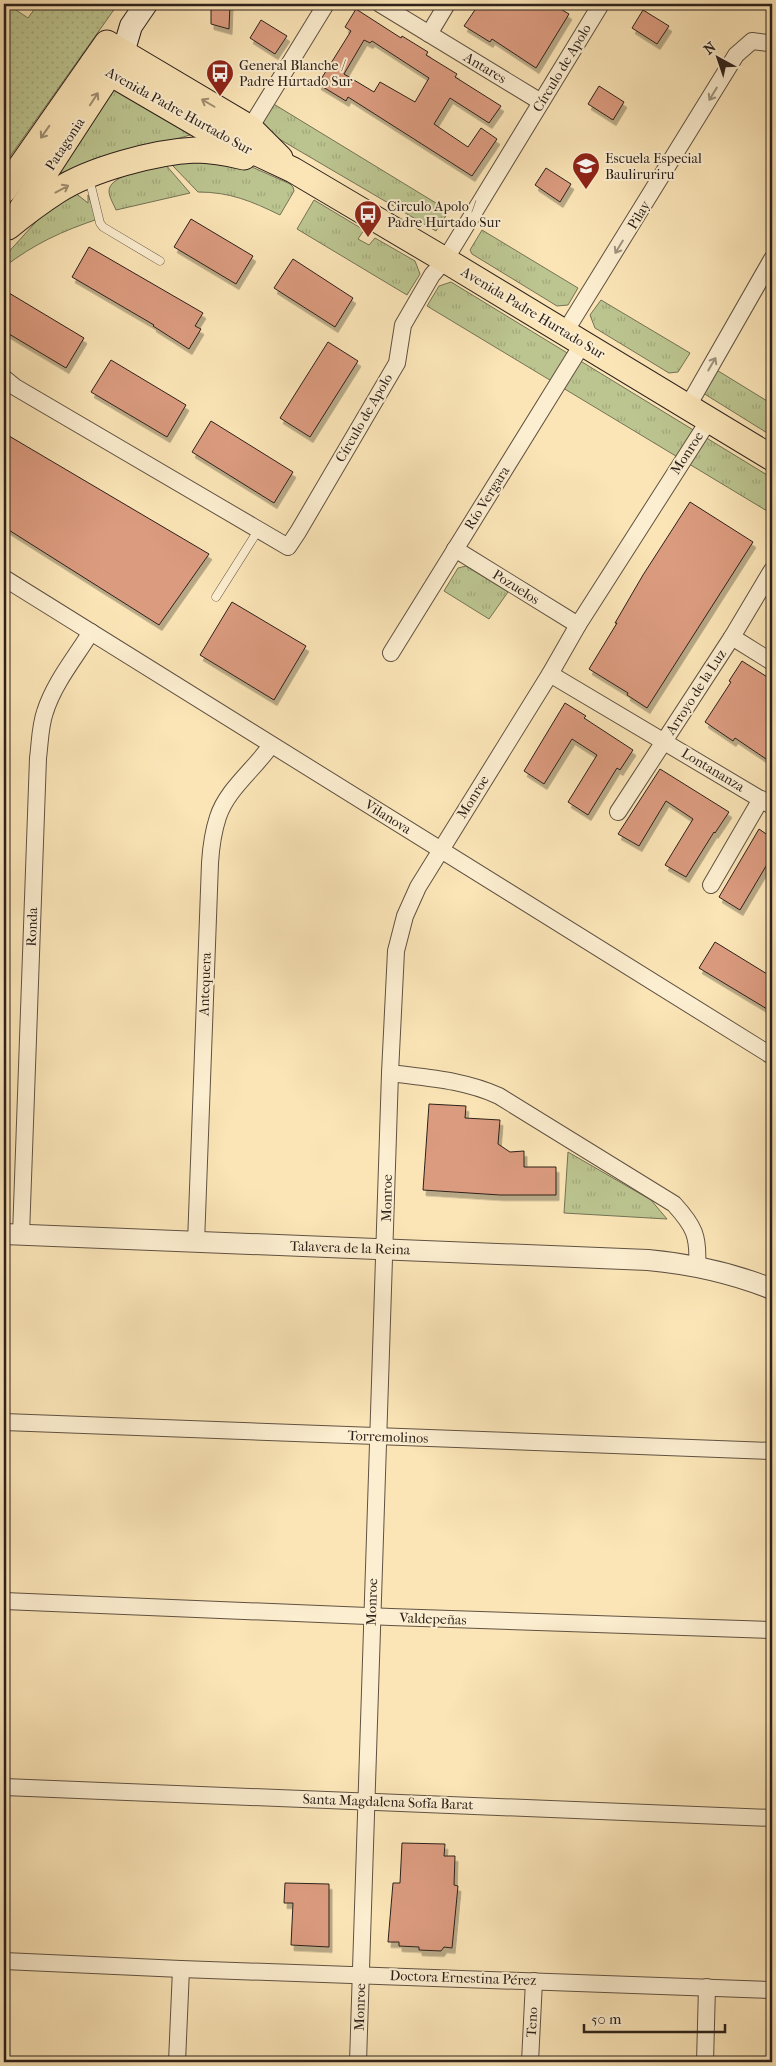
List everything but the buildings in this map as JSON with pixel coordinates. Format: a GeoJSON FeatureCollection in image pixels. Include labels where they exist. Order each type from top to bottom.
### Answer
{"type":"FeatureCollection","features":[{"type":"Feature","properties":{"kind":"main road"},"geometry":{"type":"LineString","coordinates":[[108,58],[146,4]]}},
{"type":"Feature","properties":{"kind":"main road","name":"Avenida Padre Hurtado Sur"},"geometry":{"type":"LineString","coordinates":[[108,58],[250,128],[293,170]]}},
{"type":"Feature","properties":{"kind":"main road","name":"Avenida Padre Hurtado Sur"},"geometry":{"type":"LineString","coordinates":[[108,58],[206,129],[293,170],[772,458]]}},
{"type":"Feature","properties":{"kind":"main road","name":"Patagonia"},"geometry":{"type":"LineString","coordinates":[[4,190],[108,58]]}},
{"type":"Feature","properties":{"kind":"main road","name":"Patagonia"},"geometry":{"type":"LineString","coordinates":[[6,229],[32,195],[108,58]]}},
{"type":"Feature","properties":{"kind":"main road"},"geometry":{"type":"LineString","coordinates":[[6,229],[59,190],[88,176],[128,162],[169,152],[197,150],[225,152],[293,170]]}},
{"type":"Feature","properties":{"kind":"street"},"geometry":{"type":"LineString","coordinates":[[250,128],[326,4]]}},
{"type":"Feature","properties":{"kind":"street","name":"Antares"},"geometry":{"type":"LineString","coordinates":[[380,4],[541,102]]}},
{"type":"Feature","properties":{"kind":"street","name":"Círculo de Apolo"},"geometry":{"type":"LineString","coordinates":[[4,378],[15,387],[288,547],[397,362],[403,325],[432,275],[445,260],[601,4]]}},
{"type":"Feature","properties":{"kind":"street"},"geometry":{"type":"LineString","coordinates":[[429,34],[443,5]]}},
{"type":"Feature","properties":{"kind":"street","name":"Pilay"},"geometry":{"type":"LineString","coordinates":[[574,338],[736,55],[752,41],[772,45]]}},
{"type":"Feature","properties":{"kind":"street"},"geometry":{"type":"LineString","coordinates":[[688,406],[772,259]]}},
{"type":"Feature","properties":{"kind":"street","name":"Río Vergara"},"geometry":{"type":"LineString","coordinates":[[391,653],[455,549],[574,338]]}},
{"type":"Feature","properties":{"kind":"street","name":"Monroe"},"geometry":{"type":"LineString","coordinates":[[358,2062],[377,1437],[396,951],[405,916],[418,887],[550,674],[578,625],[709,420]]}},
{"type":"Feature","properties":{"kind":"street","name":"Pozuelos"},"geometry":{"type":"LineString","coordinates":[[455,549],[578,625]]}},
{"type":"Feature","properties":{"kind":"street","name":"Arroyo de la Luz"},"geometry":{"type":"LineString","coordinates":[[618,812],[732,637],[772,570]]}},
{"type":"Feature","properties":{"kind":"street","name":"Vilanova"},"geometry":{"type":"LineString","coordinates":[[4,578],[772,1056]]}},
{"type":"Feature","properties":{"kind":"street","name":"Ronda"},"geometry":{"type":"LineString","coordinates":[[12,1234],[38,758],[41,733],[44,712],[55,689],[91,632]]}},
{"type":"Feature","properties":{"kind":"street"},"geometry":{"type":"LineString","coordinates":[[732,637],[772,662]]}},
{"type":"Feature","properties":{"kind":"street","name":"Lontananza"},"geometry":{"type":"LineString","coordinates":[[550,674],[767,803]]}},
{"type":"Feature","properties":{"kind":"street","name":"Antequera"},"geometry":{"type":"LineString","coordinates":[[196,1243],[210,863],[213,835],[218,815],[231,792],[271,745]]}},
{"type":"Feature","properties":{"kind":"street"},"geometry":{"type":"LineString","coordinates":[[711,885],[767,803]]}},
{"type":"Feature","properties":{"kind":"street"},"geometry":{"type":"LineString","coordinates":[[390,1073],[453,1081],[487,1090],[674,1204],[687,1218],[695,1231],[698,1249],[697,1266]]}},
{"type":"Feature","properties":{"kind":"street","name":"Talavera de la Reina"},"geometry":{"type":"LineString","coordinates":[[12,1234],[648,1260],[697,1266],[772,1289]]}},
{"type":"Feature","properties":{"kind":"street","name":"Torremolinos"},"geometry":{"type":"LineString","coordinates":[[4,1422],[772,1451]]}},
{"type":"Feature","properties":{"kind":"street","name":"Valdepeñas"},"geometry":{"type":"LineString","coordinates":[[4,1601],[772,1630]]}},
{"type":"Feature","properties":{"kind":"street","name":"Santa Magdalena Sofía Barat"},"geometry":{"type":"LineString","coordinates":[[4,1787],[772,1818]]}},
{"type":"Feature","properties":{"kind":"street","name":"Doctora Ernestina Pérez"},"geometry":{"type":"LineString","coordinates":[[4,1961],[772,1990]]}},
{"type":"Feature","properties":{"kind":"street"},"geometry":{"type":"LineString","coordinates":[[177,2062],[181,1969]]}},
{"type":"Feature","properties":{"kind":"street","name":"Teno"},"geometry":{"type":"LineString","coordinates":[[530,2062],[534,1981]]}},
{"type":"Feature","properties":{"kind":"street"},"geometry":{"type":"LineString","coordinates":[[705,2062],[707,1987]]}},
{"type":"Feature","properties":{"kind":"lane"},"geometry":{"type":"LineString","coordinates":[[88,176],[100,223],[103,227],[160,261]]}},
{"type":"Feature","properties":{"kind":"lane"},"geometry":{"type":"LineString","coordinates":[[216,597],[259,530]]}},
{"type":"Feature","properties":{"kind":"green space"},"geometry":{"type":"Polygon","coordinates":[[[4,4],[7,4],[28,18],[38,4],[118,4],[4,165],[4,4]]]}},
{"type":"Feature","properties":{"kind":"green space"},"geometry":{"type":"Polygon","coordinates":[[[114,89],[190,133],[190,135],[60,173],[59,170],[108,93],[114,89]]]}},
{"type":"Feature","properties":{"kind":"green space"},"geometry":{"type":"Polygon","coordinates":[[[272,103],[449,211],[436,231],[257,126],[272,103]]]}},
{"type":"Feature","properties":{"kind":"green space"},"geometry":{"type":"Polygon","coordinates":[[[179,160],[233,162],[252,167],[290,184],[294,191],[280,215],[240,198],[210,192],[198,192],[173,166],[179,160]]]}},
{"type":"Feature","properties":{"kind":"green space"},"geometry":{"type":"Polygon","coordinates":[[[165,164],[190,193],[116,210],[109,191],[111,185],[123,176],[165,164]]]}},
{"type":"Feature","properties":{"kind":"green space"},"geometry":{"type":"Polygon","coordinates":[[[74,192],[88,203],[88,195],[98,219],[49,239],[26,251],[4,267],[4,257],[44,213],[74,192]]]}},
{"type":"Feature","properties":{"kind":"green space"},"geometry":{"type":"Polygon","coordinates":[[[314,200],[364,230],[358,239],[369,245],[375,238],[415,261],[420,274],[407,295],[297,229],[314,200]]]}},
{"type":"Feature","properties":{"kind":"green space"},"geometry":{"type":"Polygon","coordinates":[[[482,230],[578,288],[568,305],[557,306],[472,254],[470,250],[482,230]]]}},
{"type":"Feature","properties":{"kind":"green space"},"geometry":{"type":"Polygon","coordinates":[[[451,282],[772,478],[772,514],[427,306],[439,286],[451,282]]]}},
{"type":"Feature","properties":{"kind":"green space"},"geometry":{"type":"Polygon","coordinates":[[[601,300],[690,353],[678,372],[669,373],[595,328],[590,315],[601,300]]]}},
{"type":"Feature","properties":{"kind":"green space"},"geometry":{"type":"Polygon","coordinates":[[[715,369],[772,404],[772,436],[703,393],[715,369]]]}},
{"type":"Feature","properties":{"kind":"green space"},"geometry":{"type":"Polygon","coordinates":[[[466,566],[508,592],[489,619],[444,591],[458,568],[466,566]]]}},
{"type":"Feature","properties":{"kind":"green space"},"geometry":{"type":"Polygon","coordinates":[[[568,1152],[651,1200],[667,1219],[564,1213],[568,1152]]]}},
{"type":"Feature","properties":{"kind":"place","name":"General Blanche / Padre Hurtado Sur"},"geometry":{"type":"Point","coordinates":[220,97]}},
{"type":"Feature","properties":{"kind":"place","name":"Escuela Especial Bauliruriru"},"geometry":{"type":"Point","coordinates":[586,190]}},
{"type":"Feature","properties":{"kind":"place","name":"Circulo Apolo / Padre Hurtado Sur"},"geometry":{"type":"Point","coordinates":[368,238]}}]}
